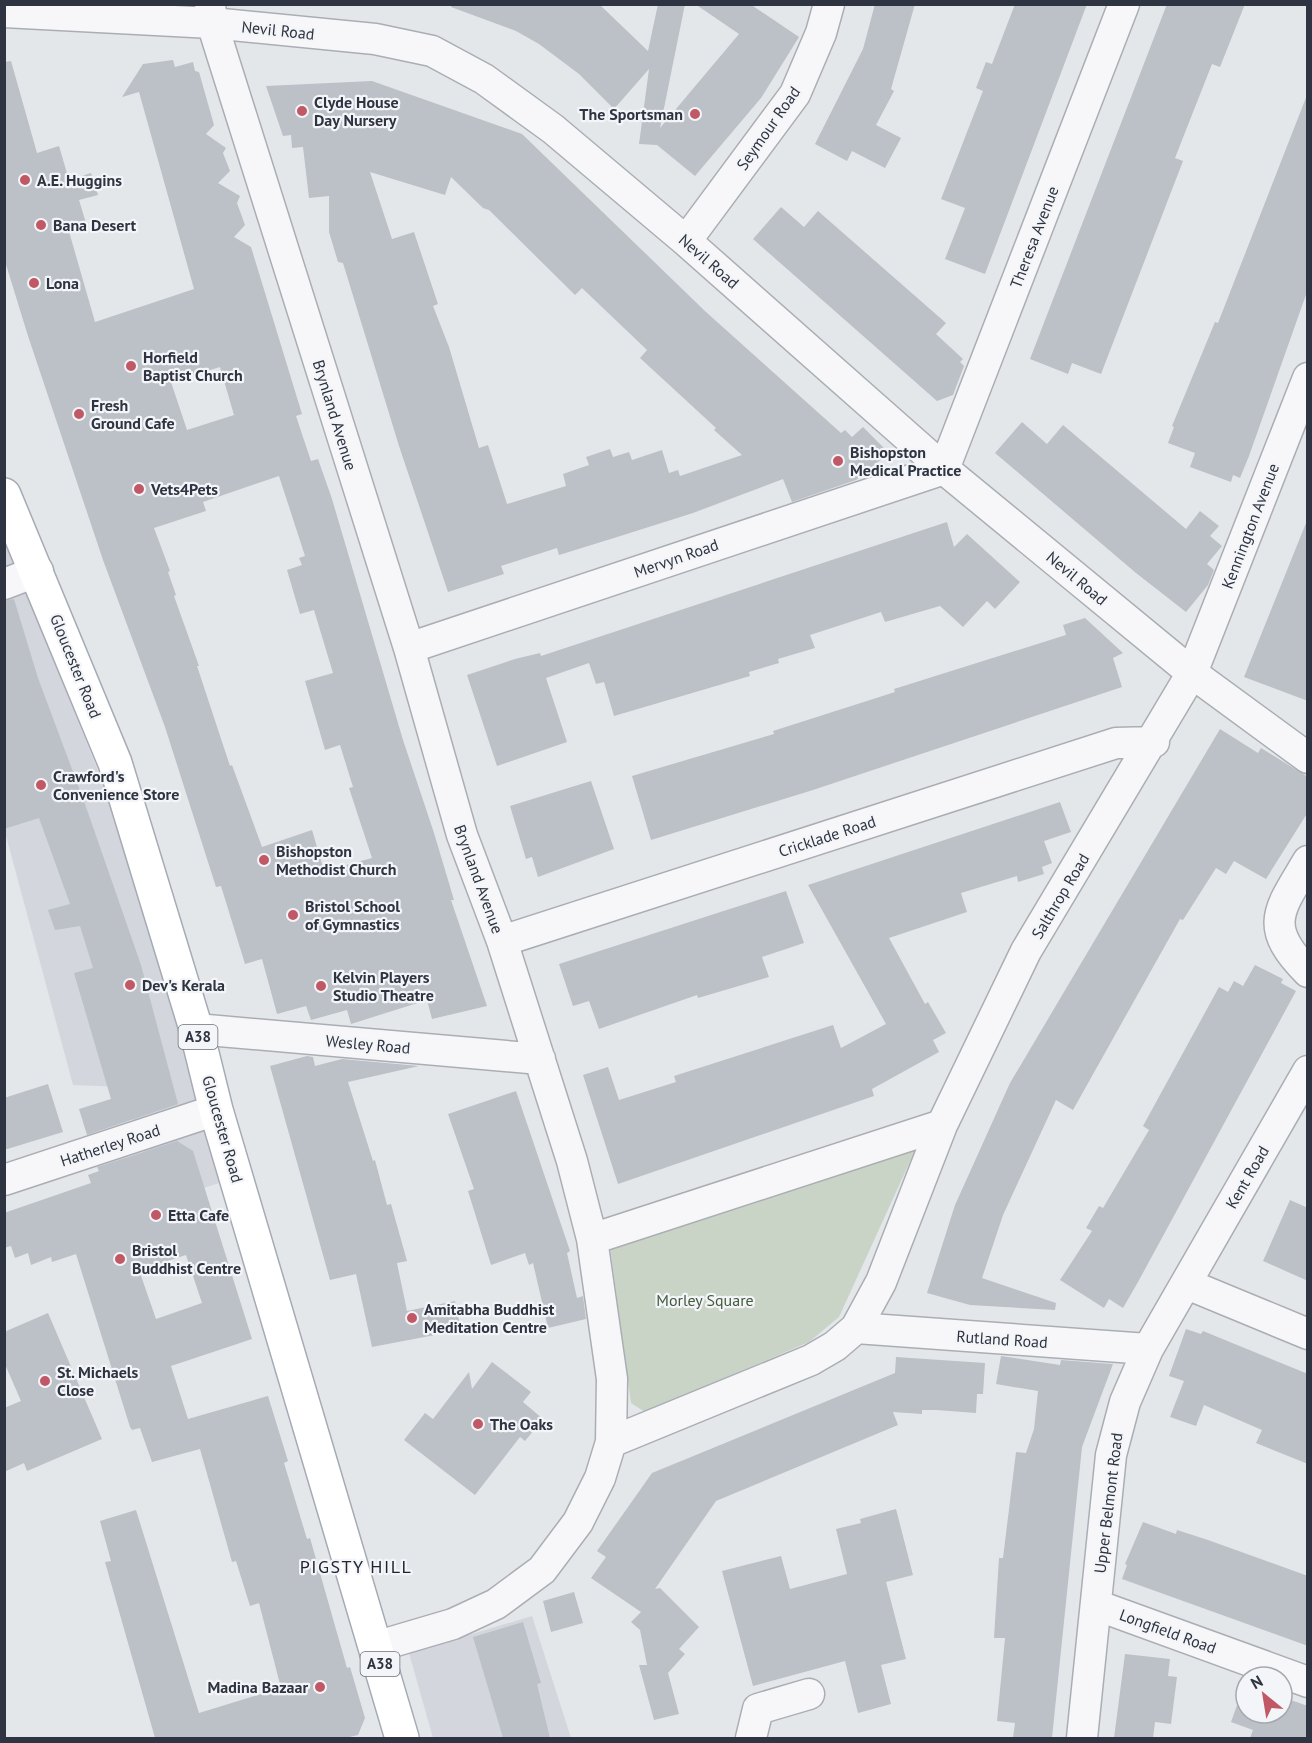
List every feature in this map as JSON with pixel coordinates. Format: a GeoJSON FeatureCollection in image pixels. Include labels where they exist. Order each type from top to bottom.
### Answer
{"type":"FeatureCollection","features":[{"type":"Feature","properties":{"kind":"main road","name":"Gloucester Road"},"geometry":{"type":"LineString","coordinates":[[4,495],[38,571],[115,763],[196,1029],[216,1110],[402,1738]]}},
{"type":"Feature","properties":{"kind":"street","name":"Seymour Road"},"geometry":{"type":"LineString","coordinates":[[686,241],[795,94],[821,33],[829,4]]}},
{"type":"Feature","properties":{"kind":"street","name":"Theresa Avenue"},"geometry":{"type":"LineString","coordinates":[[944,469],[1124,4]]}},
{"type":"Feature","properties":{"kind":"street","name":"Nevil Road"},"geometry":{"type":"LineString","coordinates":[[4,12],[211,14],[375,39],[432,51],[484,79],[554,129],[686,241],[944,469],[1192,673],[1308,758]]}},
{"type":"Feature","properties":{"kind":"street","name":"Brynland Avenue"},"geometry":{"type":"LineString","coordinates":[[211,14],[409,648],[462,835],[502,941],[572,1161],[592,1239],[612,1379],[611,1442],[600,1478],[578,1522],[542,1570],[496,1604],[453,1623],[375,1647]]}},
{"type":"Feature","properties":{"kind":"street","name":"Kennington Avenue"},"geometry":{"type":"LineString","coordinates":[[1192,673],[1308,378]]}},
{"type":"Feature","properties":{"kind":"street","name":"Mervyn Road"},"geometry":{"type":"LineString","coordinates":[[409,648],[944,469]]}},
{"type":"Feature","properties":{"kind":"street"},"geometry":{"type":"LineString","coordinates":[[4,584],[38,571]]}},
{"type":"Feature","properties":{"kind":"street","name":"Salthrop Road"},"geometry":{"type":"LineString","coordinates":[[942,1125],[1026,951],[1154,742],[1192,673]]}},
{"type":"Feature","properties":{"kind":"street","name":"Cricklade Road"},"geometry":{"type":"LineString","coordinates":[[502,941],[1116,743],[1154,742]]}},
{"type":"Feature","properties":{"kind":"street"},"geometry":{"type":"LineString","coordinates":[[1308,861],[1280,907],[1278,922],[1285,945],[1308,972]]}},
{"type":"Feature","properties":{"kind":"street","name":"Wesley Road"},"geometry":{"type":"LineString","coordinates":[[196,1029],[540,1059]]}},
{"type":"Feature","properties":{"kind":"street","name":"Kent Road"},"geometry":{"type":"LineString","coordinates":[[1187,1284],[1308,1071]]}},
{"type":"Feature","properties":{"kind":"street","name":"Hatherley Road"},"geometry":{"type":"LineString","coordinates":[[4,1180],[216,1110]]}},
{"type":"Feature","properties":{"kind":"street"},"geometry":{"type":"LineString","coordinates":[[592,1239],[942,1125]]}},
{"type":"Feature","properties":{"kind":"street"},"geometry":{"type":"LineString","coordinates":[[611,1442],[811,1360],[835,1346],[856,1328],[881,1282],[942,1125]]}},
{"type":"Feature","properties":{"kind":"street"},"geometry":{"type":"LineString","coordinates":[[1187,1284],[1308,1334]]}},
{"type":"Feature","properties":{"kind":"street","name":"Upper Belmont Road"},"geometry":{"type":"LineString","coordinates":[[1082,1738],[1111,1455],[1116,1430],[1148,1349],[1187,1284]]}},
{"type":"Feature","properties":{"kind":"street","name":"Rutland Road"},"geometry":{"type":"LineString","coordinates":[[856,1328],[1148,1349]]}},
{"type":"Feature","properties":{"kind":"street","name":"Longfield Road"},"geometry":{"type":"LineString","coordinates":[[1096,1605],[1308,1682]]}},
{"type":"Feature","properties":{"kind":"street"},"geometry":{"type":"LineString","coordinates":[[751,1738],[758,1709],[809,1694]]}},
{"type":"Feature","properties":{"kind":"shaded area"},"geometry":{"type":"Polygon","coordinates":[[[4,535],[108,796],[226,1181],[162,1201],[121,1087],[73,1085],[5,832],[4,535]]]}},
{"type":"Feature","properties":{"kind":"shaded area"},"geometry":{"type":"Polygon","coordinates":[[[532,1616],[571,1738],[433,1738],[409,1653],[532,1616]]]}},
{"type":"Feature","properties":{"kind":"green space","name":"Morley Square"},"geometry":{"type":"Polygon","coordinates":[[[917,1146],[839,1317],[809,1342],[645,1412],[631,1403],[610,1246],[917,1146]]]}},
{"type":"Feature","properties":{"kind":"building"},"geometry":{"type":"Polygon","coordinates":[[[452,4],[599,4],[648,51],[658,4],[685,4],[660,128],[739,34],[695,4],[750,4],[799,37],[761,98],[695,176],[657,145],[639,144],[649,69],[614,109],[579,74],[539,44],[516,31],[451,7],[452,4]]]}},
{"type":"Feature","properties":{"kind":"building"},"geometry":{"type":"Polygon","coordinates":[[[875,4],[915,4],[891,89],[894,91],[876,125],[901,138],[885,168],[852,151],[847,161],[815,144],[863,49],[875,4]]]}},
{"type":"Feature","properties":{"kind":"building"},"geometry":{"type":"Polygon","coordinates":[[[1015,4],[1087,4],[985,274],[945,259],[965,208],[941,199],[983,91],[976,88],[986,62],[992,64],[1015,4]]]}},
{"type":"Feature","properties":{"kind":"building"},"geometry":{"type":"Polygon","coordinates":[[[1167,4],[1245,4],[1220,67],[1212,64],[1175,158],[1183,161],[1101,374],[1072,363],[1068,374],[1030,359],[1167,4]]]}},
{"type":"Feature","properties":{"kind":"building"},"geometry":{"type":"Polygon","coordinates":[[[173,60],[175,67],[193,62],[195,71],[199,72],[214,125],[206,134],[226,148],[223,153],[230,171],[218,183],[240,196],[237,203],[245,225],[234,237],[251,247],[302,414],[296,416],[311,461],[318,459],[332,499],[403,740],[454,900],[451,900],[487,1006],[432,1019],[427,1000],[351,1024],[347,1010],[311,1020],[306,1006],[277,1014],[262,959],[245,964],[221,886],[216,887],[165,727],[103,560],[4,258],[4,62],[11,61],[37,153],[59,146],[69,180],[91,173],[98,195],[79,200],[86,223],[68,228],[95,322],[194,289],[139,92],[122,97],[143,64],[173,60]],[[220,367],[171,382],[187,430],[234,415],[220,367]],[[279,476],[203,502],[206,511],[154,528],[170,571],[168,572],[176,595],[174,596],[199,666],[197,666],[230,766],[232,765],[262,847],[312,830],[324,871],[372,858],[349,788],[353,787],[340,745],[325,750],[305,681],[333,673],[314,610],[300,614],[287,570],[302,565],[299,558],[305,556],[279,476]]]}},
{"type":"Feature","properties":{"kind":"building"},"geometry":{"type":"Polygon","coordinates":[[[372,81],[522,134],[706,312],[841,433],[845,430],[852,437],[863,427],[889,453],[856,480],[792,502],[783,479],[693,513],[559,555],[557,548],[501,566],[504,574],[448,592],[399,446],[343,263],[338,262],[329,232],[329,196],[309,198],[303,147],[292,148],[291,135],[283,136],[266,86],[372,81]],[[370,172],[392,239],[414,232],[438,304],[433,306],[449,347],[479,448],[488,445],[507,504],[566,486],[563,474],[589,465],[586,457],[610,449],[613,457],[629,452],[632,460],[662,450],[669,473],[678,470],[680,476],[742,455],[640,358],[647,350],[582,288],[575,295],[489,210],[483,208],[451,177],[445,195],[370,172]]]}},
{"type":"Feature","properties":{"kind":"building"},"geometry":{"type":"Polygon","coordinates":[[[1307,95],[1308,289],[1249,456],[1240,478],[1233,475],[1231,482],[1190,467],[1195,453],[1168,443],[1174,427],[1172,426],[1215,322],[1218,323],[1307,95]]]}},
{"type":"Feature","properties":{"kind":"building"},"geometry":{"type":"Polygon","coordinates":[[[781,207],[804,227],[818,211],[946,323],[936,334],[963,359],[960,362],[964,366],[953,395],[937,401],[753,239],[781,207]]]}},
{"type":"Feature","properties":{"kind":"building"},"geometry":{"type":"Polygon","coordinates":[[[1022,422],[1047,444],[1063,425],[1186,529],[1200,511],[1219,526],[1210,536],[1222,546],[1207,564],[1214,570],[1208,585],[1186,612],[1136,573],[995,453],[1022,422]]]}},
{"type":"Feature","properties":{"kind":"building"},"geometry":{"type":"Polygon","coordinates":[[[1308,518],[1308,701],[1244,677],[1308,518]]]}},
{"type":"Feature","properties":{"kind":"building"},"geometry":{"type":"Polygon","coordinates":[[[947,522],[954,547],[967,534],[1020,582],[995,609],[987,601],[963,627],[940,606],[885,622],[881,612],[810,635],[815,648],[778,659],[779,663],[749,672],[750,676],[614,716],[604,682],[596,684],[589,663],[546,678],[567,742],[497,766],[467,675],[515,659],[540,653],[541,656],[947,522]]]}},
{"type":"Feature","properties":{"kind":"building"},"geometry":{"type":"Polygon","coordinates":[[[14,599],[38,678],[141,965],[178,1104],[87,1135],[79,1109],[111,1099],[74,973],[93,968],[80,926],[55,930],[48,910],[70,904],[39,818],[4,829],[4,601],[14,599]]]}},
{"type":"Feature","properties":{"kind":"building"},"geometry":{"type":"Polygon","coordinates":[[[1085,618],[1123,653],[1113,658],[1122,687],[813,790],[651,840],[632,776],[774,734],[773,731],[895,692],[894,689],[1066,635],[1063,625],[1085,618]]]}},
{"type":"Feature","properties":{"kind":"building"},"geometry":{"type":"Polygon","coordinates":[[[1220,729],[1258,753],[1261,748],[1308,777],[1308,812],[1266,879],[1234,861],[1226,874],[1216,868],[1183,920],[1180,919],[1073,1110],[1056,1100],[1003,1215],[982,1278],[1056,1303],[1055,1310],[970,1305],[927,1293],[955,1205],[1010,1083],[1220,729]]]}},
{"type":"Feature","properties":{"kind":"building"},"geometry":{"type":"Polygon","coordinates":[[[591,781],[614,849],[538,877],[532,857],[526,859],[510,806],[591,781]]]}},
{"type":"Feature","properties":{"kind":"building"},"geometry":{"type":"Polygon","coordinates":[[[1060,802],[1071,832],[1044,841],[1052,863],[1042,867],[1044,874],[1018,882],[1017,876],[961,893],[967,912],[889,938],[925,1004],[928,1002],[946,1033],[933,1040],[939,1052],[872,1089],[874,1096],[618,1184],[583,1075],[608,1067],[619,1100],[676,1082],[674,1076],[833,1025],[841,1048],[886,1024],[808,885],[1060,802]]]}},
{"type":"Feature","properties":{"kind":"building"},"geometry":{"type":"Polygon","coordinates":[[[786,891],[804,943],[762,957],[769,977],[698,998],[697,995],[599,1029],[589,1001],[573,1006],[559,964],[786,891]]]}},
{"type":"Feature","properties":{"kind":"building"},"geometry":{"type":"Polygon","coordinates":[[[1255,965],[1283,979],[1281,983],[1296,991],[1123,1308],[1109,1299],[1104,1308],[1060,1280],[1092,1231],[1086,1228],[1099,1206],[1103,1208],[1149,1130],[1143,1126],[1219,987],[1228,992],[1234,981],[1243,986],[1255,965]]]}},
{"type":"Feature","properties":{"kind":"building"},"geometry":{"type":"Polygon","coordinates":[[[307,1056],[313,1057],[315,1066],[342,1059],[419,1066],[348,1082],[373,1161],[375,1160],[387,1205],[391,1204],[407,1261],[397,1263],[407,1311],[455,1301],[461,1330],[372,1347],[356,1274],[330,1280],[270,1066],[307,1056]]]}},
{"type":"Feature","properties":{"kind":"building"},"geometry":{"type":"Polygon","coordinates":[[[48,1084],[63,1132],[4,1150],[4,1098],[48,1084]]]}},
{"type":"Feature","properties":{"kind":"building"},"geometry":{"type":"Polygon","coordinates":[[[516,1091],[570,1251],[567,1253],[577,1298],[583,1296],[586,1319],[548,1328],[533,1263],[529,1265],[525,1253],[491,1265],[468,1191],[474,1189],[448,1114],[516,1091]]]}},
{"type":"Feature","properties":{"kind":"building"},"geometry":{"type":"Polygon","coordinates":[[[177,1141],[193,1151],[252,1339],[171,1366],[188,1419],[268,1396],[288,1461],[284,1463],[307,1539],[310,1538],[347,1668],[350,1667],[365,1718],[358,1735],[345,1738],[155,1738],[105,1562],[111,1561],[100,1521],[136,1510],[199,1713],[281,1688],[259,1603],[250,1606],[236,1561],[232,1562],[200,1449],[152,1462],[140,1428],[132,1430],[130,1427],[76,1254],[52,1262],[51,1257],[31,1265],[28,1253],[15,1258],[11,1246],[4,1248],[4,1213],[91,1183],[88,1175],[99,1171],[97,1167],[177,1141]],[[186,1255],[139,1270],[156,1319],[202,1303],[186,1255]]]}},
{"type":"Feature","properties":{"kind":"building"},"geometry":{"type":"Polygon","coordinates":[[[1290,1200],[1308,1208],[1308,1281],[1263,1261],[1290,1200]]]}},
{"type":"Feature","properties":{"kind":"building","name":"St. Michaels Close"},"geometry":{"type":"Polygon","coordinates":[[[48,1313],[102,1439],[27,1471],[24,1463],[4,1472],[4,1408],[21,1401],[4,1362],[4,1332],[48,1313]]]}},
{"type":"Feature","properties":{"kind":"building"},"geometry":{"type":"Polygon","coordinates":[[[1186,1329],[1201,1334],[1203,1331],[1308,1374],[1308,1464],[1256,1443],[1262,1430],[1204,1405],[1196,1426],[1170,1417],[1184,1381],[1169,1376],[1186,1329]]]}},
{"type":"Feature","properties":{"kind":"building"},"geometry":{"type":"Polygon","coordinates":[[[1001,1356],[1060,1365],[1061,1360],[1113,1364],[1082,1447],[1052,1738],[1013,1738],[1015,1723],[997,1721],[1005,1638],[994,1638],[999,1558],[1003,1558],[1016,1452],[1026,1453],[1034,1429],[1038,1391],[996,1384],[1001,1356]]]}},
{"type":"Feature","properties":{"kind":"building"},"geometry":{"type":"Polygon","coordinates":[[[896,1357],[985,1363],[983,1394],[977,1394],[976,1413],[936,1410],[922,1410],[922,1414],[893,1412],[898,1425],[716,1501],[655,1589],[660,1588],[699,1627],[679,1649],[685,1654],[668,1673],[679,1714],[654,1720],[639,1665],[647,1665],[640,1630],[631,1622],[641,1612],[591,1578],[606,1557],[597,1551],[652,1473],[895,1373],[896,1357]]]}},
{"type":"Feature","properties":{"kind":"building","name":"The Oaks"},"geometry":{"type":"Polygon","coordinates":[[[492,1362],[531,1392],[523,1402],[543,1419],[525,1441],[520,1437],[475,1495],[404,1440],[425,1413],[433,1419],[469,1372],[472,1389],[492,1362]]]}},
{"type":"Feature","properties":{"kind":"building"},"geometry":{"type":"Polygon","coordinates":[[[896,1509],[913,1575],[886,1582],[906,1659],[881,1665],[891,1704],[858,1713],[845,1661],[753,1686],[722,1571],[781,1556],[790,1589],[847,1574],[836,1529],[861,1523],[860,1519],[896,1509]]]}},
{"type":"Feature","properties":{"kind":"building"},"geometry":{"type":"Polygon","coordinates":[[[1143,1522],[1176,1534],[1177,1530],[1208,1540],[1308,1576],[1308,1646],[1122,1579],[1127,1565],[1125,1564],[1143,1522]]]}},
{"type":"Feature","properties":{"kind":"building"},"geometry":{"type":"Polygon","coordinates":[[[574,1592],[583,1623],[551,1632],[543,1601],[574,1592]]]}},
{"type":"Feature","properties":{"kind":"building"},"geometry":{"type":"Polygon","coordinates":[[[523,1622],[541,1683],[537,1684],[550,1738],[503,1738],[473,1637],[523,1622]]]}},
{"type":"Feature","properties":{"kind":"building"},"geometry":{"type":"Polygon","coordinates":[[[1125,1654],[1170,1659],[1168,1676],[1177,1677],[1171,1724],[1155,1722],[1153,1738],[1114,1738],[1125,1654]]]}},
{"type":"Feature","properties":{"kind":"building"},"geometry":{"type":"Polygon","coordinates":[[[1294,1701],[1308,1706],[1308,1738],[1250,1738],[1253,1730],[1239,1725],[1294,1725],[1294,1701]]]}},
{"type":"Feature","properties":{"kind":"place","name":"Clyde House Day Nursery"},"geometry":{"type":"Point","coordinates":[302,111]}},
{"type":"Feature","properties":{"kind":"place","name":"The Sportsman"},"geometry":{"type":"Point","coordinates":[695,114]}},
{"type":"Feature","properties":{"kind":"place","name":"A.E. Huggins"},"geometry":{"type":"Point","coordinates":[25,180]}},
{"type":"Feature","properties":{"kind":"place","name":"Bana Desert"},"geometry":{"type":"Point","coordinates":[41,225]}},
{"type":"Feature","properties":{"kind":"place","name":"Lona"},"geometry":{"type":"Point","coordinates":[34,283]}},
{"type":"Feature","properties":{"kind":"place","name":"Horfield Baptist Church"},"geometry":{"type":"Point","coordinates":[131,366]}},
{"type":"Feature","properties":{"kind":"place","name":"Fresh Ground Cafe"},"geometry":{"type":"Point","coordinates":[79,414]}},
{"type":"Feature","properties":{"kind":"place","name":"Bishopston Medical Practice"},"geometry":{"type":"Point","coordinates":[838,461]}},
{"type":"Feature","properties":{"kind":"place","name":"Vets4Pets"},"geometry":{"type":"Point","coordinates":[139,489]}},
{"type":"Feature","properties":{"kind":"place","name":"Crawford's Convenience Store"},"geometry":{"type":"Point","coordinates":[41,785]}},
{"type":"Feature","properties":{"kind":"place","name":"Bishopston Methodist Church"},"geometry":{"type":"Point","coordinates":[264,860]}},
{"type":"Feature","properties":{"kind":"place","name":"Bristol School of Gymnastics"},"geometry":{"type":"Point","coordinates":[293,915]}},
{"type":"Feature","properties":{"kind":"place","name":"Dev's Kerala"},"geometry":{"type":"Point","coordinates":[130,985]}},
{"type":"Feature","properties":{"kind":"place","name":"Kelvin Players Studio Theatre"},"geometry":{"type":"Point","coordinates":[321,986]}},
{"type":"Feature","properties":{"kind":"place","name":"Etta Cafe"},"geometry":{"type":"Point","coordinates":[156,1215]}},
{"type":"Feature","properties":{"kind":"place","name":"Bristol Buddhist Centre"},"geometry":{"type":"Point","coordinates":[120,1259]}},
{"type":"Feature","properties":{"kind":"place","name":"Amitabha Buddhist Meditation Centre"},"geometry":{"type":"Point","coordinates":[412,1318]}},
{"type":"Feature","properties":{"kind":"place","name":"St. Michaels Close"},"geometry":{"type":"Point","coordinates":[45,1381]}},
{"type":"Feature","properties":{"kind":"place","name":"The Oaks"},"geometry":{"type":"Point","coordinates":[478,1424]}},
{"type":"Feature","properties":{"kind":"place","name":"Madina Bazaar"},"geometry":{"type":"Point","coordinates":[320,1687]}},
{"type":"Feature","properties":{"kind":"district","name":"PIGSTY HILL"},"geometry":{"type":"Point","coordinates":[356,1567]}}]}
